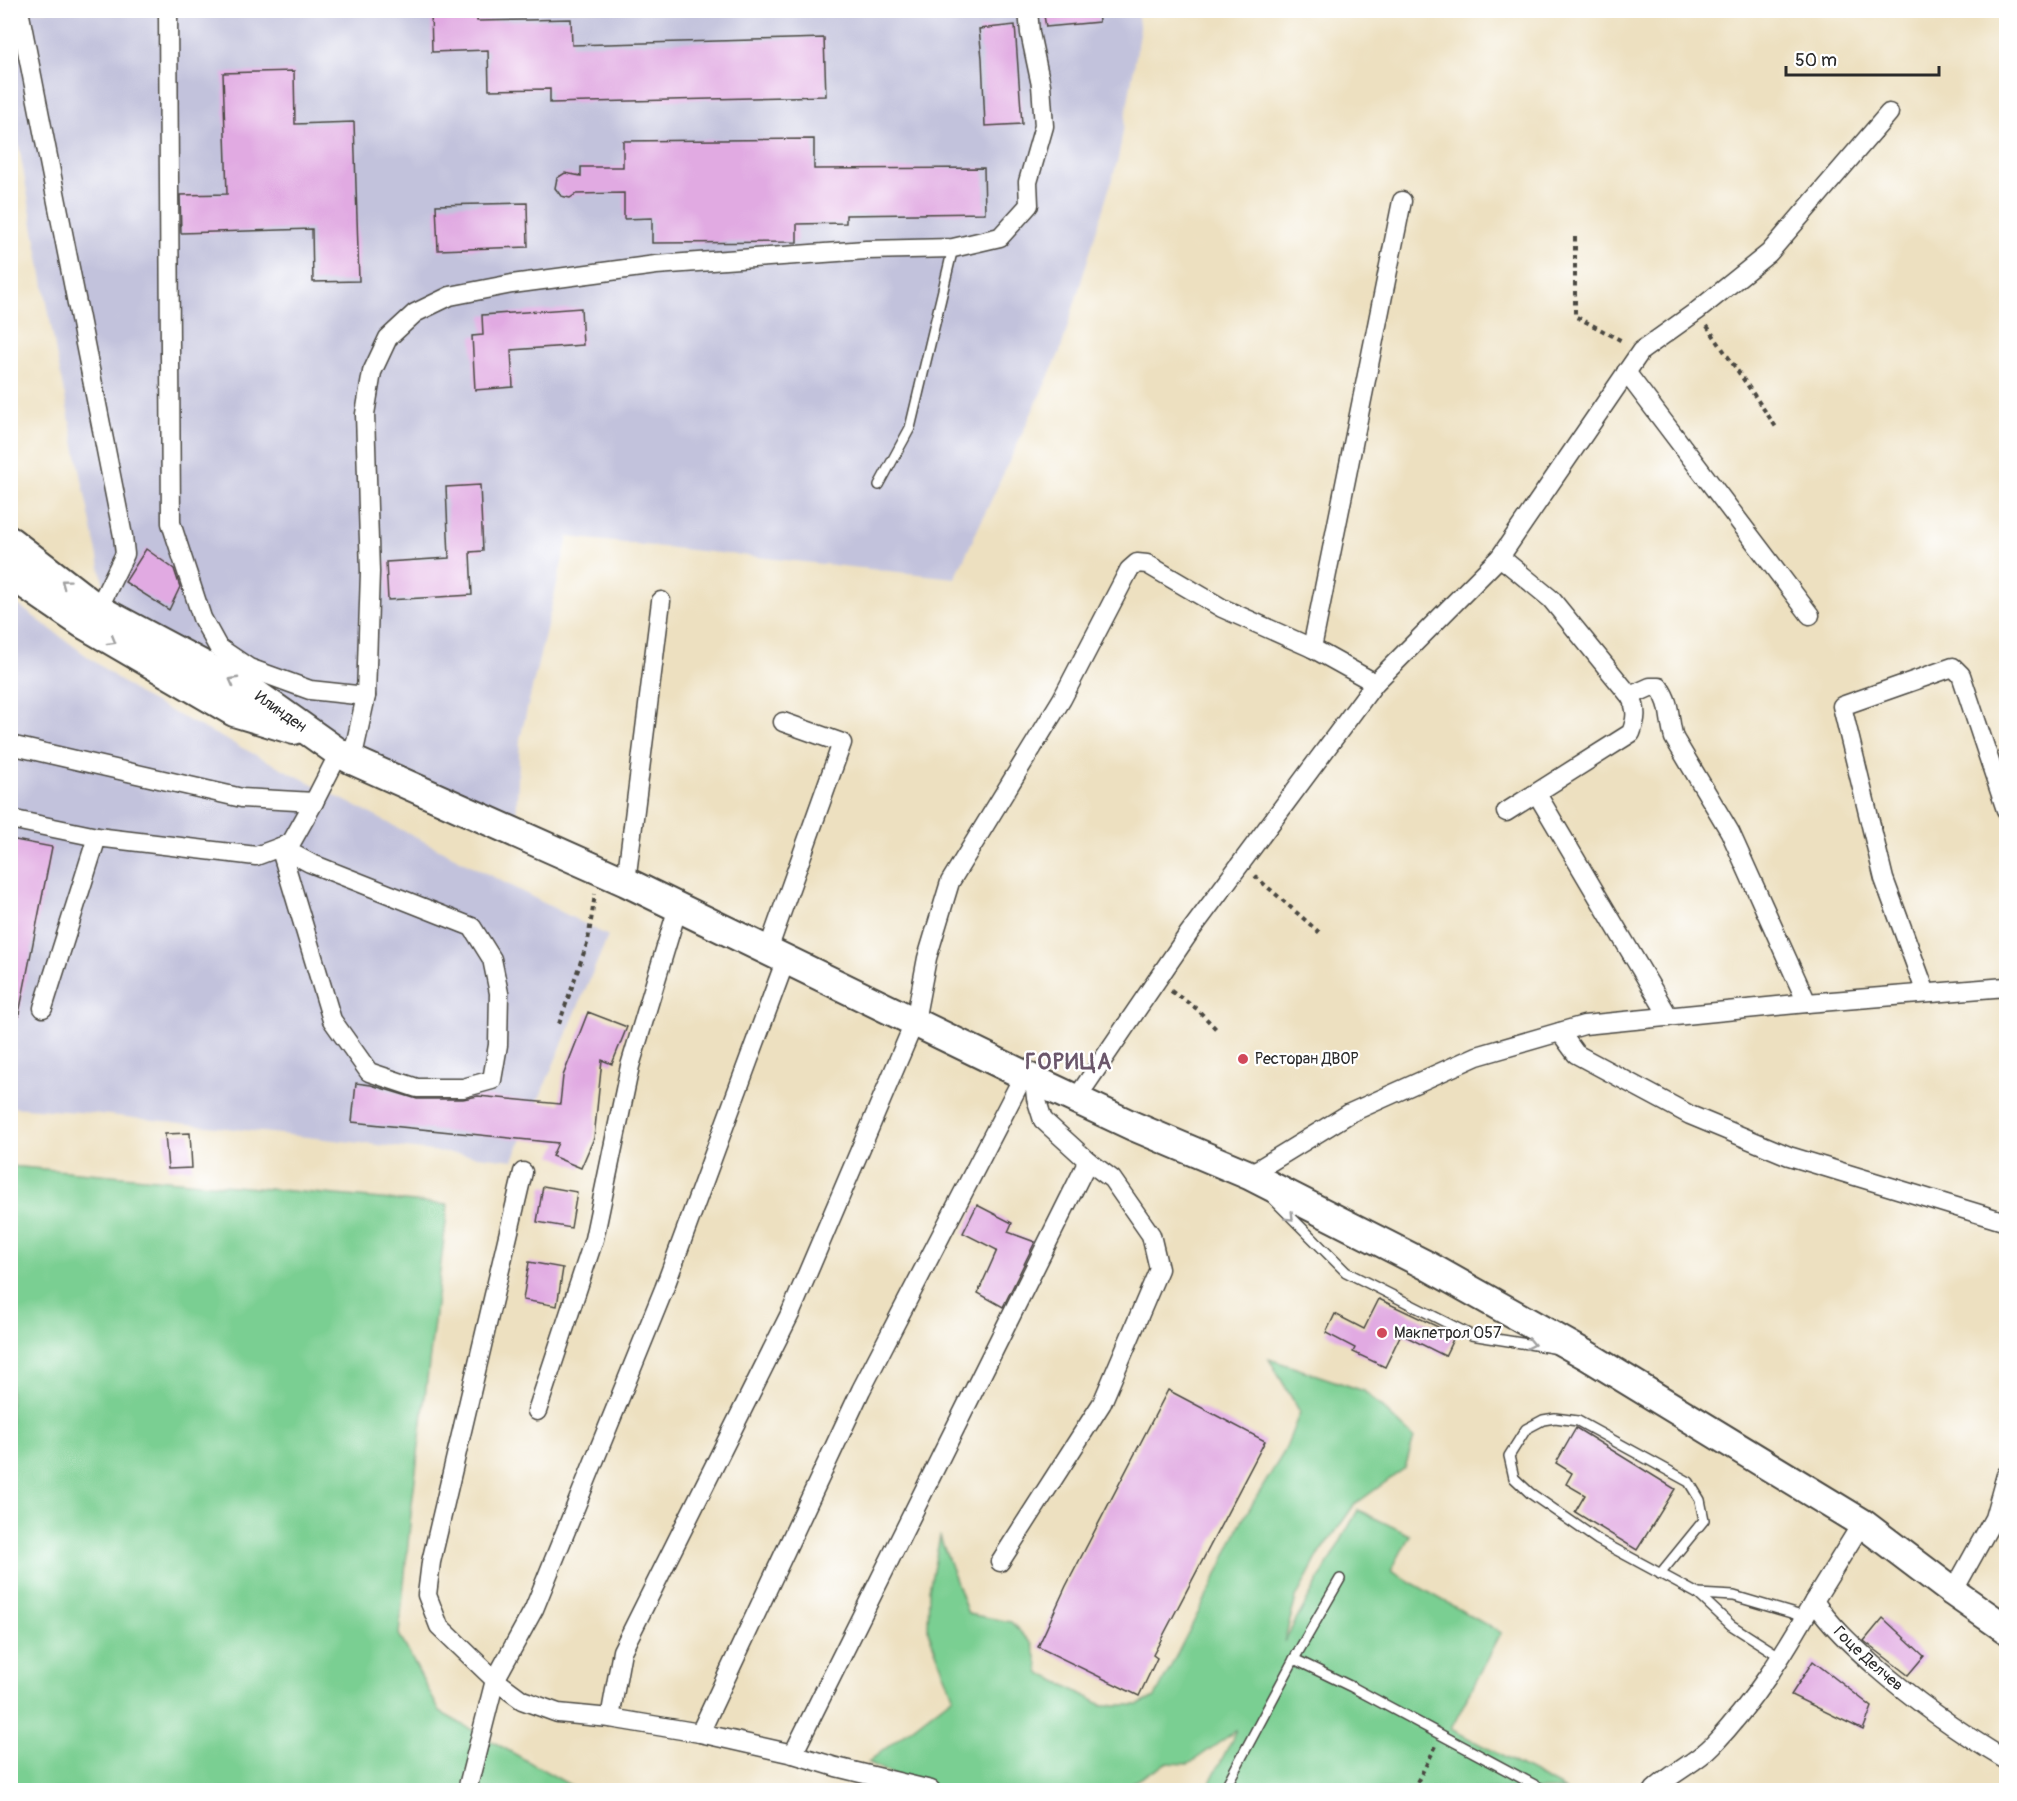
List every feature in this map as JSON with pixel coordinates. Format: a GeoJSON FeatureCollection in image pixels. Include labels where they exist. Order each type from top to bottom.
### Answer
{"type":"FeatureCollection","features":[{"type":"Feature","properties":{"kind":"main road","name":"Илинден"},"geometry":{"type":"LineString","coordinates":[[10,541],[98,609],[250,690],[316,737]]}},
{"type":"Feature","properties":{"kind":"main road","name":"Илинден"},"geometry":{"type":"LineString","coordinates":[[10,574],[83,624],[234,712],[316,737]]}},
{"type":"Feature","properties":{"kind":"main road"},"geometry":{"type":"LineString","coordinates":[[316,737],[346,757],[626,882],[1029,1078],[1133,1126],[1249,1175],[1428,1266],[1588,1356],[1862,1523],[1953,1593],[2007,1629]]}},
{"type":"Feature","properties":{"kind":"street"},"geometry":{"type":"LineString","coordinates":[[19,10],[123,536],[125,554],[98,609]]}},
{"type":"Feature","properties":{"kind":"street"},"geometry":{"type":"LineString","coordinates":[[168,10],[171,523],[202,618],[218,648],[249,668],[310,690],[366,696]]}},
{"type":"Feature","properties":{"kind":"street"},"geometry":{"type":"LineString","coordinates":[[10,819],[97,837],[256,856],[291,843],[314,802],[346,757],[366,696],[370,572],[365,414],[372,372],[388,338],[415,313],[450,296],[513,284],[656,265],[866,250],[953,248],[1000,237],[1029,205],[1028,182],[1044,126],[1041,86],[1030,33],[1028,10]]}},
{"type":"Feature","properties":{"kind":"street"},"geometry":{"type":"LineString","coordinates":[[1077,1099],[1189,933],[1375,683],[1500,557],[1641,351],[1697,311],[1769,253],[1889,113]]}},
{"type":"Feature","properties":{"kind":"street"},"geometry":{"type":"LineString","coordinates":[[1312,648],[1402,201]]}},
{"type":"Feature","properties":{"kind":"street"},"geometry":{"type":"LineString","coordinates":[[1626,372],[1810,615]]}},
{"type":"Feature","properties":{"kind":"street"},"geometry":{"type":"LineString","coordinates":[[1500,557],[1551,599],[1630,696],[1635,704],[1636,720],[1631,733],[1506,812]]}},
{"type":"Feature","properties":{"kind":"street"},"geometry":{"type":"LineString","coordinates":[[610,1718],[622,1651],[791,1312],[915,1021],[927,958],[950,882],[1062,699],[1129,570],[1137,563],[1147,564],[1222,608],[1312,648],[1375,683]]}},
{"type":"Feature","properties":{"kind":"street"},"geometry":{"type":"LineString","coordinates":[[626,882],[661,601]]}},
{"type":"Feature","properties":{"kind":"street"},"geometry":{"type":"LineString","coordinates":[[1926,993],[1884,879],[1842,706],[1953,668],[1962,675],[2007,810]]}},
{"type":"Feature","properties":{"kind":"street"},"geometry":{"type":"LineString","coordinates":[[1630,696],[1650,687],[1659,687],[1665,695],[1670,705],[1674,738],[1730,832],[1807,1003]]}},
{"type":"Feature","properties":{"kind":"street"},"geometry":{"type":"LineString","coordinates":[[467,1791],[495,1680],[534,1609],[646,1334],[777,955],[842,743],[783,722]]}},
{"type":"Feature","properties":{"kind":"street"},"geometry":{"type":"LineString","coordinates":[[10,745],[242,798],[314,802]]}},
{"type":"Feature","properties":{"kind":"street"},"geometry":{"type":"LineString","coordinates":[[1537,794],[1669,1017]]}},
{"type":"Feature","properties":{"kind":"street"},"geometry":{"type":"LineString","coordinates":[[42,1008],[97,837]]}},
{"type":"Feature","properties":{"kind":"street"},"geometry":{"type":"LineString","coordinates":[[280,847],[310,864],[472,927],[492,958],[499,993],[498,1045],[492,1080],[463,1088],[417,1088],[369,1072],[332,1020],[280,847]]}},
{"type":"Feature","properties":{"kind":"street"},"geometry":{"type":"LineString","coordinates":[[537,1411],[594,1239],[630,1066],[678,907]]}},
{"type":"Feature","properties":{"kind":"street"},"geometry":{"type":"LineString","coordinates":[[1249,1175],[1350,1113],[1477,1056],[1584,1025],[1807,1003],[2007,987]]}},
{"type":"Feature","properties":{"kind":"street"},"geometry":{"type":"LineString","coordinates":[[1560,1032],[1576,1054],[1690,1115],[1789,1155],[2007,1222]]}},
{"type":"Feature","properties":{"kind":"street"},"geometry":{"type":"LineString","coordinates":[[1000,1562],[1102,1403],[1159,1269],[1151,1235],[1113,1179],[1088,1161],[1043,1119],[1029,1078]]}},
{"type":"Feature","properties":{"kind":"street"},"geometry":{"type":"LineString","coordinates":[[700,1732],[861,1390],[1029,1078]]}},
{"type":"Feature","properties":{"kind":"street"},"geometry":{"type":"LineString","coordinates":[[794,1754],[1088,1161]]}},
{"type":"Feature","properties":{"kind":"street"},"geometry":{"type":"LineString","coordinates":[[523,1172],[431,1562],[427,1595],[439,1626],[495,1680],[522,1700],[558,1713],[610,1718],[700,1732],[794,1754],[931,1791]]}},
{"type":"Feature","properties":{"kind":"street"},"geometry":{"type":"LineString","coordinates":[[1953,1593],[1994,1518],[2007,1475]]}},
{"type":"Feature","properties":{"kind":"street"},"geometry":{"type":"LineString","coordinates":[[1654,1791],[1711,1747],[1755,1695],[1781,1657],[1862,1523]]}},
{"type":"Feature","properties":{"kind":"street","name":"Гоце Делчев"},"geometry":{"type":"LineString","coordinates":[[1814,1601],[1847,1641],[1910,1696],[2007,1760]]}},
{"type":"Feature","properties":{"kind":"lane"},"geometry":{"type":"LineString","coordinates":[[879,485],[910,428],[953,248]]}},
{"type":"Feature","properties":{"kind":"lane"},"geometry":{"type":"LineString","coordinates":[[1249,1175],[1346,1272],[1471,1335],[1523,1342],[1588,1356]]}},
{"type":"Feature","properties":{"kind":"lane"},"geometry":{"type":"LineString","coordinates":[[1660,1574],[1704,1520],[1700,1500],[1689,1482],[1578,1421],[1555,1418],[1543,1420],[1526,1429],[1509,1456],[1514,1478],[1539,1499],[1598,1539],[1660,1574],[1698,1594],[1731,1625],[1781,1657]]}},
{"type":"Feature","properties":{"kind":"lane"},"geometry":{"type":"LineString","coordinates":[[1224,1791],[1294,1659],[1340,1579]]}},
{"type":"Feature","properties":{"kind":"lane"},"geometry":{"type":"LineString","coordinates":[[1698,1594],[1734,1596],[1805,1617]]}},
{"type":"Feature","properties":{"kind":"lane"},"geometry":{"type":"LineString","coordinates":[[1294,1659],[1544,1791]]}},
{"type":"Feature","properties":{"kind":"path"},"geometry":{"type":"LineString","coordinates":[[1575,237],[1575,316],[1641,351]]}},
{"type":"Feature","properties":{"kind":"path"},"geometry":{"type":"LineString","coordinates":[[1697,311],[1778,430]]}},
{"type":"Feature","properties":{"kind":"path"},"geometry":{"type":"LineString","coordinates":[[1241,864],[1321,934]]}},
{"type":"Feature","properties":{"kind":"path"},"geometry":{"type":"LineString","coordinates":[[559,1024],[588,941],[598,870]]}},
{"type":"Feature","properties":{"kind":"path"},"geometry":{"type":"LineString","coordinates":[[1157,980],[1197,1009],[1218,1031]]}},
{"type":"Feature","properties":{"kind":"path"},"geometry":{"type":"LineString","coordinates":[[1413,1791],[1441,1735]]}},
{"type":"Feature","properties":{"kind":"shaded area"},"geometry":{"type":"Polygon","coordinates":[[[1137,10],[1140,33],[1118,159],[1060,352],[955,578],[568,537],[520,739],[516,821],[346,745],[108,606],[56,353],[11,102],[10,11],[1137,10]]]}},
{"type":"Feature","properties":{"kind":"shaded area"},"geometry":{"type":"Polygon","coordinates":[[[10,599],[141,696],[608,936],[513,1160],[91,1113],[11,1107],[10,599]]]}},
{"type":"Feature","properties":{"kind":"green space"},"geometry":{"type":"Polygon","coordinates":[[[10,1166],[448,1205],[412,1504],[399,1634],[440,1712],[579,1790],[11,1790],[10,1166]]]}},
{"type":"Feature","properties":{"kind":"green space"},"geometry":{"type":"Polygon","coordinates":[[[1269,1359],[1364,1391],[1414,1438],[1405,1468],[1354,1505],[1317,1558],[1296,1598],[1284,1642],[1358,1510],[1410,1535],[1391,1571],[1501,1633],[1451,1729],[1566,1790],[1206,1790],[1237,1730],[1189,1764],[1166,1763],[1128,1785],[1109,1790],[922,1790],[868,1762],[953,1696],[928,1631],[929,1589],[940,1537],[968,1614],[1011,1622],[1033,1645],[1040,1673],[1102,1705],[1138,1705],[1155,1697],[1211,1588],[1240,1524],[1284,1452],[1300,1412],[1269,1359]]]}},
{"type":"Feature","properties":{"kind":"building"},"geometry":{"type":"Polygon","coordinates":[[[431,10],[477,10],[477,21],[571,19],[572,45],[824,38],[826,96],[550,103],[550,89],[489,90],[488,50],[432,52],[431,10]]]}},
{"type":"Feature","properties":{"kind":"building"},"geometry":{"type":"Polygon","coordinates":[[[1043,10],[1098,10],[1099,22],[1046,27],[1043,10]]]}},
{"type":"Feature","properties":{"kind":"building"},"geometry":{"type":"Polygon","coordinates":[[[1015,25],[1022,124],[985,126],[979,29],[1015,25]]]}},
{"type":"Feature","properties":{"kind":"building"},"geometry":{"type":"Polygon","coordinates":[[[294,71],[295,124],[354,122],[359,281],[313,282],[312,229],[181,233],[180,195],[227,194],[223,73],[294,71]]]}},
{"type":"Feature","properties":{"kind":"building"},"geometry":{"type":"Polygon","coordinates":[[[814,139],[814,169],[984,168],[985,213],[846,215],[846,223],[797,224],[797,242],[652,243],[652,218],[624,219],[624,193],[576,194],[570,198],[561,196],[555,188],[557,178],[565,173],[581,176],[581,167],[623,167],[623,141],[814,139]]]}},
{"type":"Feature","properties":{"kind":"building"},"geometry":{"type":"Polygon","coordinates":[[[527,203],[528,247],[438,250],[436,205],[527,203]]]}},
{"type":"Feature","properties":{"kind":"building"},"geometry":{"type":"Polygon","coordinates":[[[581,308],[583,345],[511,350],[513,387],[475,390],[472,336],[483,335],[482,315],[581,308]]]}},
{"type":"Feature","properties":{"kind":"building"},"geometry":{"type":"Polygon","coordinates":[[[480,485],[483,551],[470,552],[472,595],[388,600],[386,562],[449,558],[446,487],[480,485]]]}},
{"type":"Feature","properties":{"kind":"building"},"geometry":{"type":"Polygon","coordinates":[[[146,549],[174,569],[180,587],[169,610],[125,582],[146,549]]]}},
{"type":"Feature","properties":{"kind":"building"},"geometry":{"type":"Polygon","coordinates":[[[10,839],[52,847],[18,1019],[10,1018],[10,839]]]}},
{"type":"Feature","properties":{"kind":"building"},"geometry":{"type":"Polygon","coordinates":[[[588,1012],[627,1027],[612,1064],[602,1060],[594,1138],[581,1168],[552,1156],[558,1143],[352,1122],[356,1083],[371,1085],[417,1099],[463,1099],[478,1096],[560,1104],[563,1076],[588,1012]]]}},
{"type":"Feature","properties":{"kind":"building"},"geometry":{"type":"Polygon","coordinates":[[[190,1133],[192,1168],[168,1169],[165,1134],[190,1133]]]}},
{"type":"Feature","properties":{"kind":"building"},"geometry":{"type":"Polygon","coordinates":[[[543,1186],[577,1192],[571,1228],[537,1222],[543,1186]]]}},
{"type":"Feature","properties":{"kind":"building"},"geometry":{"type":"Polygon","coordinates":[[[977,1205],[1012,1223],[1008,1232],[1035,1242],[1003,1307],[978,1293],[997,1250],[963,1233],[977,1205]]]}},
{"type":"Feature","properties":{"kind":"building"},"geometry":{"type":"Polygon","coordinates":[[[529,1262],[563,1268],[557,1306],[523,1300],[529,1262]]]}},
{"type":"Feature","properties":{"kind":"building"},"geometry":{"type":"Polygon","coordinates":[[[1379,1299],[1455,1335],[1445,1356],[1401,1334],[1385,1367],[1353,1352],[1355,1348],[1326,1333],[1335,1314],[1364,1329],[1379,1299]]]}},
{"type":"Feature","properties":{"kind":"building"},"geometry":{"type":"Polygon","coordinates":[[[1168,1390],[1265,1441],[1153,1655],[1157,1658],[1139,1696],[1038,1647],[1066,1586],[1168,1390]]]}},
{"type":"Feature","properties":{"kind":"building"},"geometry":{"type":"Polygon","coordinates":[[[1576,1428],[1675,1489],[1637,1550],[1575,1512],[1585,1495],[1566,1484],[1572,1473],[1556,1463],[1576,1428]]]}},
{"type":"Feature","properties":{"kind":"building"},"geometry":{"type":"Polygon","coordinates":[[[1883,1618],[1924,1656],[1908,1675],[1864,1641],[1883,1618]]]}},
{"type":"Feature","properties":{"kind":"building"},"geometry":{"type":"Polygon","coordinates":[[[1813,1661],[1872,1707],[1863,1730],[1791,1695],[1813,1661]]]}},
{"type":"Feature","properties":{"kind":"place","name":"Ресторан ДВОР"},"geometry":{"type":"Point","coordinates":[1243,1059]}},
{"type":"Feature","properties":{"kind":"place","name":"Макпетрол 057"},"geometry":{"type":"Point","coordinates":[1382,1333]}},
{"type":"Feature","properties":{"kind":"district","name":"ГОРИЦА"},"geometry":{"type":"Point","coordinates":[1069,1062]}}]}
